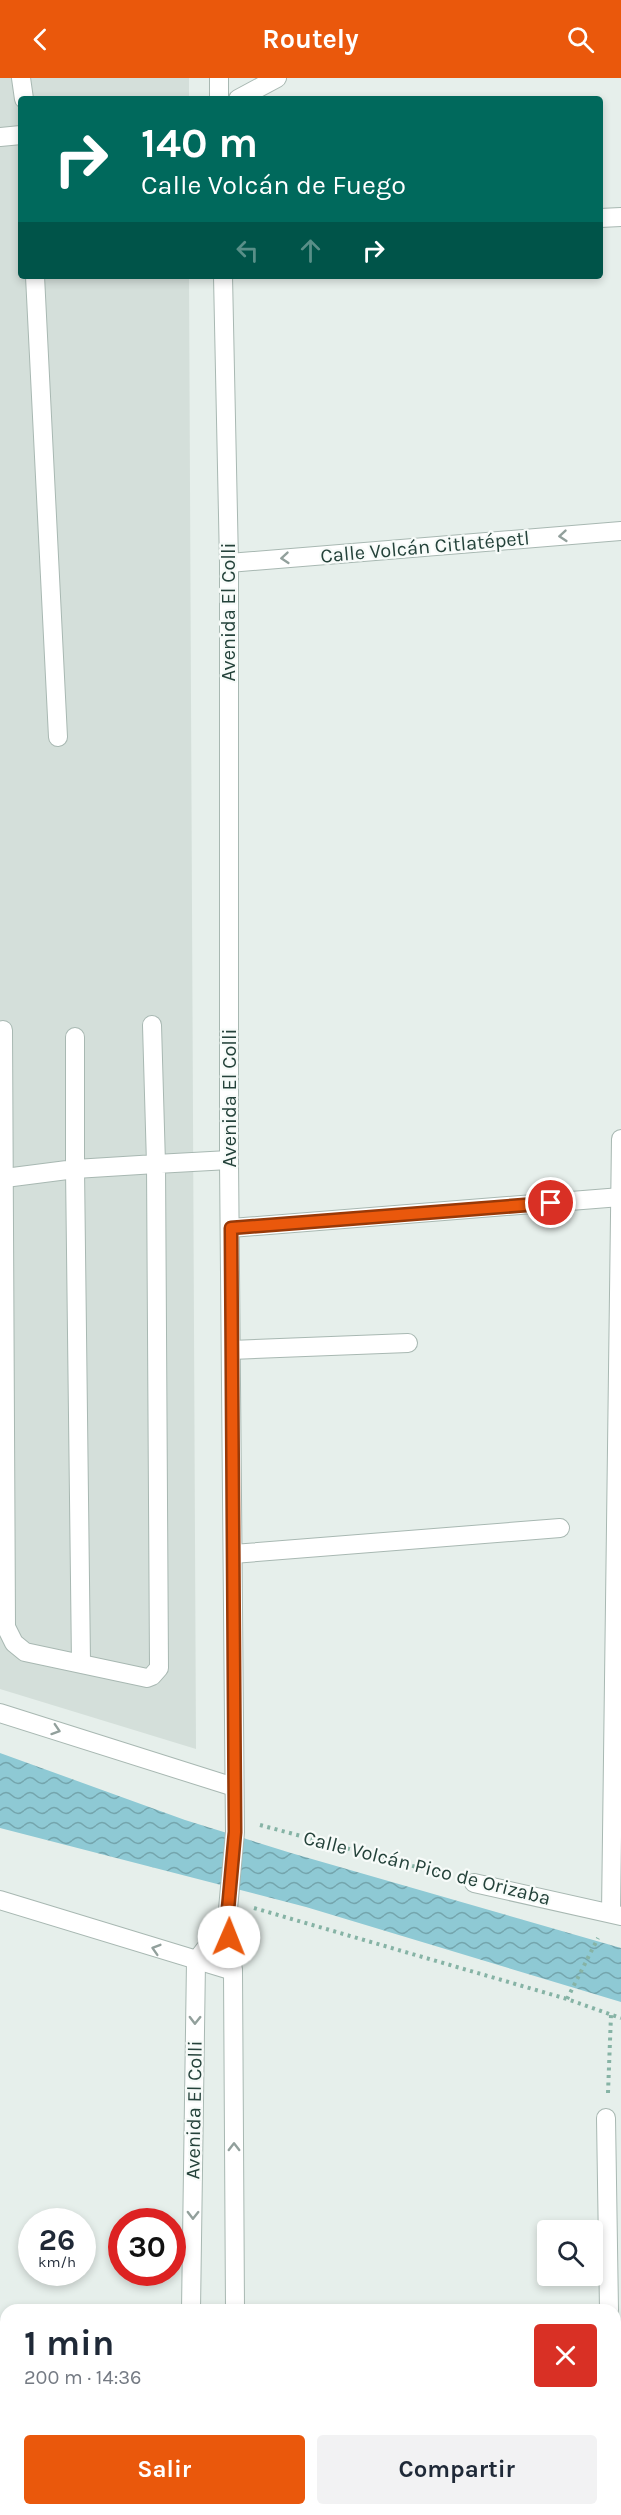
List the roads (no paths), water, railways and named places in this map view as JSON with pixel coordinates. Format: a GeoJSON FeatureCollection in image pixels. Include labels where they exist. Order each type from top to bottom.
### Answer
{"type":"FeatureCollection","features":[{"type":"Feature","properties":{"kind":"street"},"geometry":{"type":"LineString","coordinates":[[21,78],[24,96]]}},
{"type":"Feature","properties":{"kind":"street"},"geometry":{"type":"LineString","coordinates":[[219,78],[219,96]]}},
{"type":"Feature","properties":{"kind":"street"},"geometry":{"type":"LineString","coordinates":[[244,96],[277,78]]}},
{"type":"Feature","properties":{"kind":"street"},"geometry":{"type":"LineString","coordinates":[[0,137],[18,135]]}},
{"type":"Feature","properties":{"kind":"street"},"geometry":{"type":"LineString","coordinates":[[603,218],[621,217]]}},
{"type":"Feature","properties":{"kind":"street"},"geometry":{"type":"LineString","coordinates":[[35,279],[57,737]]}},
{"type":"Feature","properties":{"kind":"street","name":"Avenida El Colli"},"geometry":{"type":"LineString","coordinates":[[223,279],[229,563],[229,1160],[235,1825],[231,1895],[227,1920],[232,1971],[235,2304]]}},
{"type":"Feature","properties":{"kind":"street","name":"Calle Volcán Citlatépetl"},"geometry":{"type":"LineString","coordinates":[[229,563],[621,531]]}},
{"type":"Feature","properties":{"kind":"street"},"geometry":{"type":"LineString","coordinates":[[3,1030],[6,1627],[14,1643],[25,1652],[147,1678],[157,1672],[161,1664],[156,1164],[152,1025]]}},
{"type":"Feature","properties":{"kind":"street"},"geometry":{"type":"LineString","coordinates":[[75,1037],[81,1663]]}},
{"type":"Feature","properties":{"kind":"street"},"geometry":{"type":"LineString","coordinates":[[611,1919],[621,1139]]}},
{"type":"Feature","properties":{"kind":"street"},"geometry":{"type":"LineString","coordinates":[[5,1178],[75,1169],[229,1160]]}},
{"type":"Feature","properties":{"kind":"street"},"geometry":{"type":"LineString","coordinates":[[231,1228],[620,1197]]}},
{"type":"Feature","properties":{"kind":"street"},"geometry":{"type":"LineString","coordinates":[[231,1350],[408,1343]]}},
{"type":"Feature","properties":{"kind":"street"},"geometry":{"type":"LineString","coordinates":[[233,1554],[560,1528]]}},
{"type":"Feature","properties":{"kind":"street"},"geometry":{"type":"LineString","coordinates":[[0,1713],[234,1787]]}},
{"type":"Feature","properties":{"kind":"street","name":"Calle Volcán Pico de Orizaba"},"geometry":{"type":"LineString","coordinates":[[474,1883],[611,1919]]}},
{"type":"Feature","properties":{"kind":"street"},"geometry":{"type":"LineString","coordinates":[[0,1900],[232,1971]]}},
{"type":"Feature","properties":{"kind":"street","name":"Avenida El Colli"},"geometry":{"type":"LineString","coordinates":[[192,2304],[196,1961],[227,1920]]}},
{"type":"Feature","properties":{"kind":"street"},"geometry":{"type":"LineString","coordinates":[[606,2118],[609,2304]]}},
{"type":"Feature","properties":{"kind":"water"},"geometry":{"type":"Polygon","coordinates":[[[0,1753],[185,1820],[291,1853],[621,1948],[621,2002],[306,1907],[0,1828],[0,1753]]]}}]}
